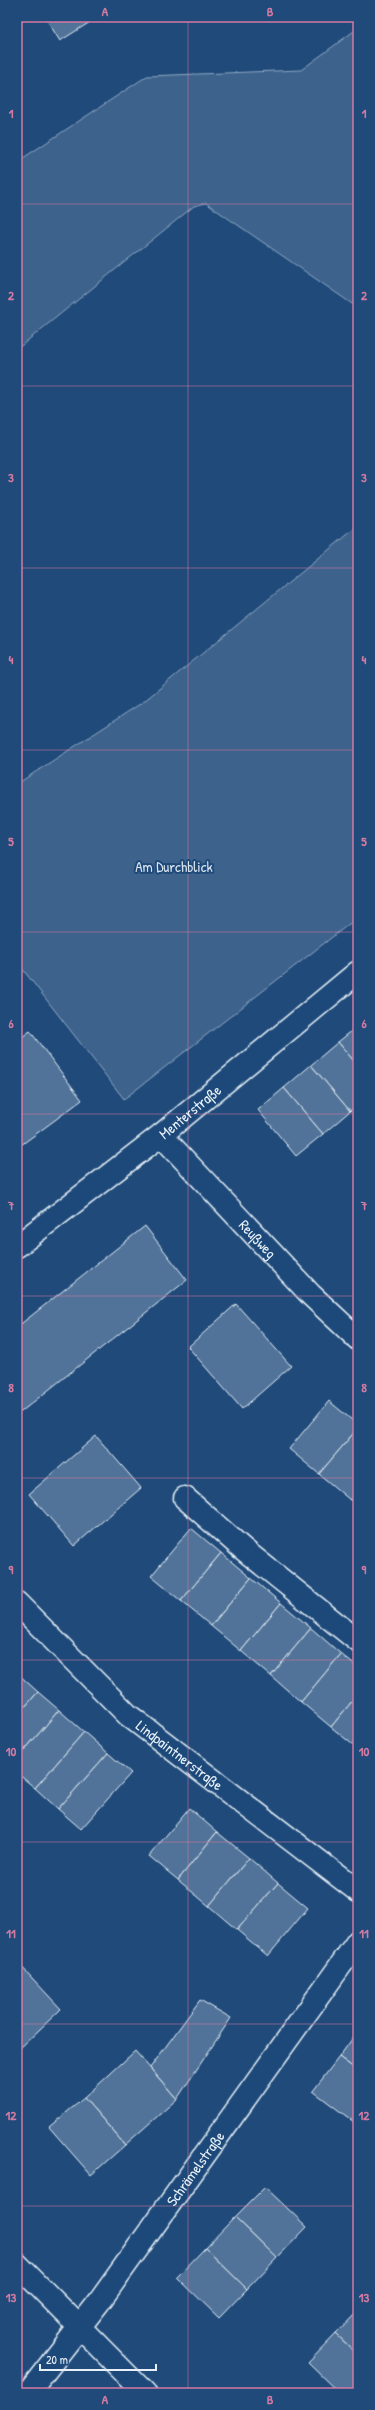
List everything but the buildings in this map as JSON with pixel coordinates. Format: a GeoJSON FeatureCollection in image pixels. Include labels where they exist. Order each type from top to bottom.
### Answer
{"type":"FeatureCollection","features":[{"type":"Feature","properties":{"kind":"street","name":"Menterstraße"},"geometry":{"type":"LineString","coordinates":[[17,1246],[161,1135],[358,972]]}},
{"type":"Feature","properties":{"kind":"street","name":"Reußweg"},"geometry":{"type":"LineString","coordinates":[[161,1135],[312,1295],[358,1339]]}},
{"type":"Feature","properties":{"kind":"street"},"geometry":{"type":"LineString","coordinates":[[185,1498],[243,1549],[358,1641]]}},
{"type":"Feature","properties":{"kind":"street","name":"Lindpaintnerstraße"},"geometry":{"type":"LineString","coordinates":[[17,1603],[128,1715],[358,1890]]}},
{"type":"Feature","properties":{"kind":"street","name":"Schrämelstraße"},"geometry":{"type":"LineString","coordinates":[[28,2393],[79,2328],[358,1941]]}},
{"type":"Feature","properties":{"kind":"street"},"geometry":{"type":"LineString","coordinates":[[17,2264],[145,2393]]}},
{"type":"Feature","properties":{"kind":"green space"},"geometry":{"type":"Polygon","coordinates":[[[358,28],[358,308],[206,203],[194,206],[17,349],[17,162],[147,76],[301,70],[358,28]]]}},
{"type":"Feature","properties":{"kind":"green space","name":"Am Durchblick"},"geometry":{"type":"Polygon","coordinates":[[[358,526],[358,917],[124,1099],[17,962],[17,784],[143,702],[358,526]]]}}]}
